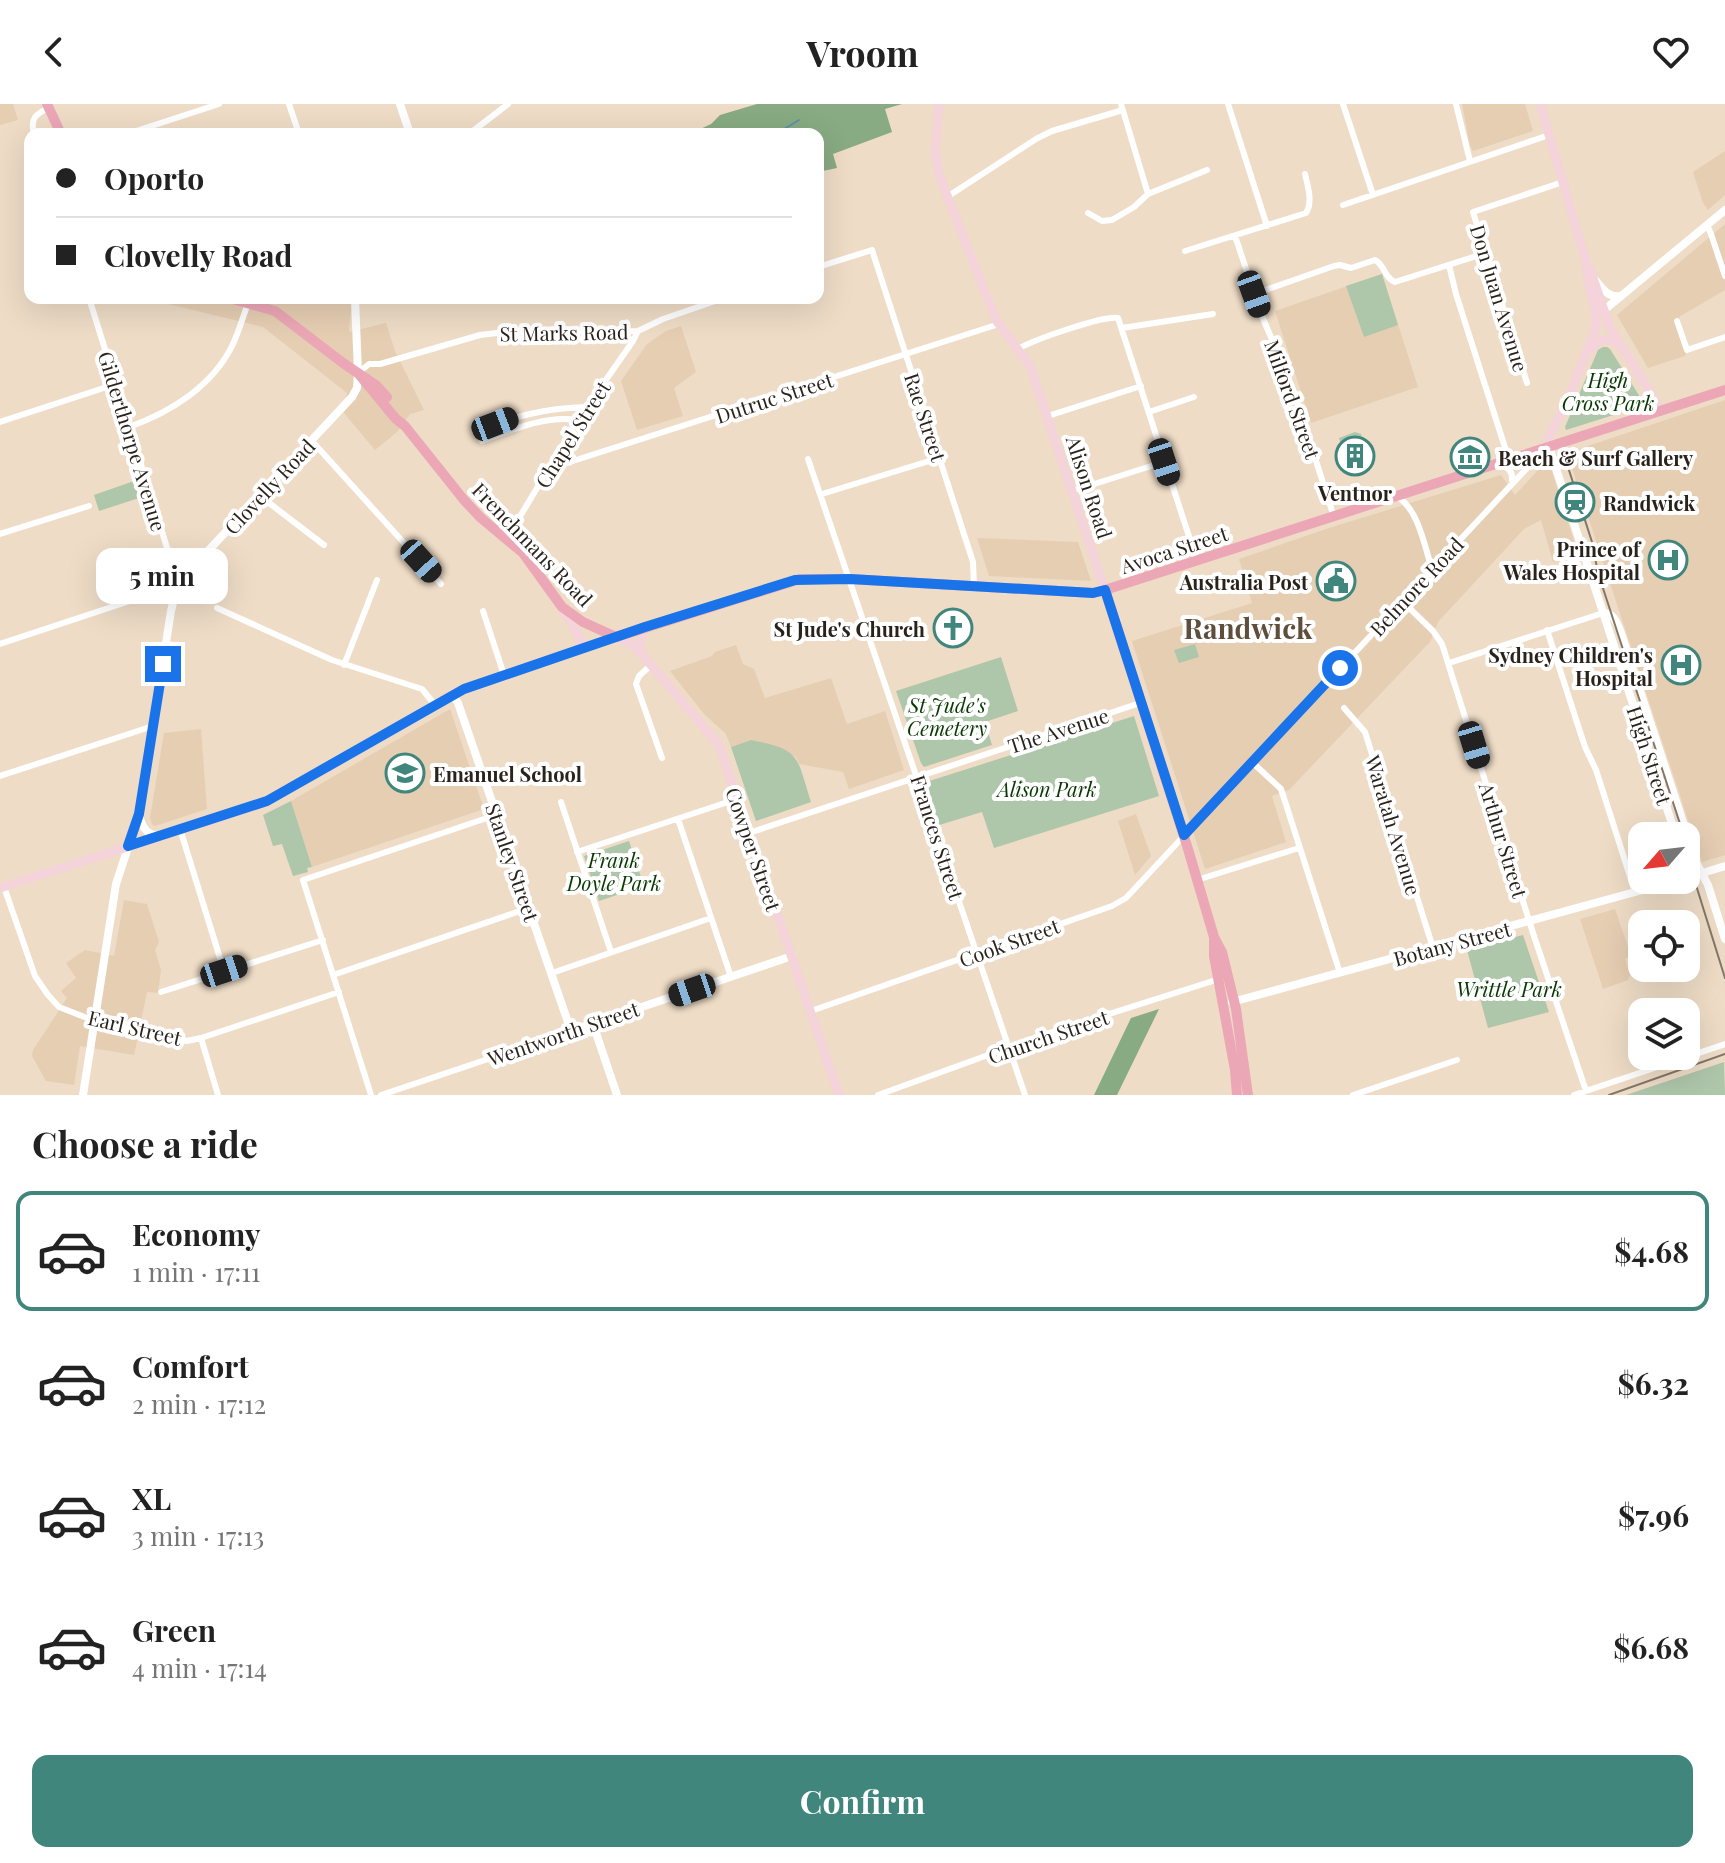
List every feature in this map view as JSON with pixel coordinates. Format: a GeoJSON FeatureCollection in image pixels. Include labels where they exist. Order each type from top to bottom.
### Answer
{"type":"FeatureCollection","features":[{"type":"Feature","properties":{"kind":"main road","name":"Alison Road"},"geometry":{"type":"LineString","coordinates":[[939,104],[935,159],[939,175],[999,324],[1030,366],[1184,835],[1214,937],[1222,952],[1237,1095]]}},
{"type":"Feature","properties":{"kind":"main road"},"geometry":{"type":"LineString","coordinates":[[1540,104],[1603,311],[1621,348],[1660,411]]}},
{"type":"Feature","properties":{"kind":"main road"},"geometry":{"type":"LineString","coordinates":[[48,106],[58,128]]}},
{"type":"Feature","properties":{"kind":"main road"},"geometry":{"type":"LineString","coordinates":[[1585,258],[1596,313],[1595,330]]}},
{"type":"Feature","properties":{"kind":"main road","name":"Frenchmans Road"},"geometry":{"type":"LineString","coordinates":[[251,304],[275,311],[358,373],[464,500],[523,553],[562,607],[575,617],[616,637]]}},
{"type":"Feature","properties":{"kind":"main road","name":"Belmore Road"},"geometry":{"type":"LineString","coordinates":[[1549,447],[1548,439],[1561,415],[1603,311]]}},
{"type":"Feature","properties":{"kind":"main road"},"geometry":{"type":"LineString","coordinates":[[1585,356],[1604,339],[1615,342],[1621,348]]}},
{"type":"Feature","properties":{"kind":"main road","name":"Avoca Street"},"geometry":{"type":"LineString","coordinates":[[2,888],[267,801],[453,695],[504,675],[795,580],[850,579],[1093,593],[1725,390]]}},
{"type":"Feature","properties":{"kind":"main road"},"geometry":{"type":"LineString","coordinates":[[555,597],[581,639],[578,650]]}},
{"type":"Feature","properties":{"kind":"main road"},"geometry":{"type":"LineString","coordinates":[[640,652],[645,627]]}},
{"type":"Feature","properties":{"kind":"main road","name":"Cowper Street"},"geometry":{"type":"LineString","coordinates":[[616,637],[640,652],[719,745],[839,1095]]}},
{"type":"Feature","properties":{"kind":"main road","name":"Alison Road"},"geometry":{"type":"LineString","coordinates":[[1214,937],[1214,956],[1229,1003],[1248,1095]]}},
{"type":"Feature","properties":{"kind":"street"},"geometry":{"type":"LineString","coordinates":[[145,128],[219,104]]}},
{"type":"Feature","properties":{"kind":"street"},"geometry":{"type":"LineString","coordinates":[[289,104],[297,128]]}},
{"type":"Feature","properties":{"kind":"street"},"geometry":{"type":"LineString","coordinates":[[400,104],[408,128]]}},
{"type":"Feature","properties":{"kind":"street"},"geometry":{"type":"LineString","coordinates":[[477,128],[508,104]]}},
{"type":"Feature","properties":{"kind":"street"},"geometry":{"type":"LineString","coordinates":[[1228,104],[1267,226]]}},
{"type":"Feature","properties":{"kind":"street"},"geometry":{"type":"LineString","coordinates":[[1343,104],[1373,195]]}},
{"type":"Feature","properties":{"kind":"street"},"geometry":{"type":"LineString","coordinates":[[1456,104],[1470,161]]}},
{"type":"Feature","properties":{"kind":"street"},"geometry":{"type":"LineString","coordinates":[[34,128],[33,119],[48,106]]}},
{"type":"Feature","properties":{"kind":"street"},"geometry":{"type":"LineString","coordinates":[[947,197],[1036,139],[1122,107],[1148,194]]}},
{"type":"Feature","properties":{"kind":"street"},"geometry":{"type":"LineString","coordinates":[[1343,205],[1549,135]]}},
{"type":"Feature","properties":{"kind":"street"},"geometry":{"type":"LineString","coordinates":[[1088,213],[1102,221],[1112,220],[1148,194],[1207,170]]}},
{"type":"Feature","properties":{"kind":"street"},"geometry":{"type":"LineString","coordinates":[[1185,251],[1302,215],[1309,210],[1310,200],[1305,174]]}},
{"type":"Feature","properties":{"kind":"street","name":"Don Juan Avenue"},"geometry":{"type":"LineString","coordinates":[[1527,383],[1473,212],[1563,182]]}},
{"type":"Feature","properties":{"kind":"street"},"geometry":{"type":"LineString","coordinates":[[1603,311],[1725,210]]}},
{"type":"Feature","properties":{"kind":"street"},"geometry":{"type":"LineString","coordinates":[[1707,225],[1725,276]]}},
{"type":"Feature","properties":{"kind":"street","name":"Milford Street"},"geometry":{"type":"LineString","coordinates":[[1235,236],[1254,294],[1294,392],[1334,517]]}},
{"type":"Feature","properties":{"kind":"street","name":"Rae Street"},"geometry":{"type":"LineString","coordinates":[[824,265],[872,250],[973,562],[974,586]]}},
{"type":"Feature","properties":{"kind":"street"},"geometry":{"type":"LineString","coordinates":[[1254,294],[1334,266],[1351,268],[1375,260],[1390,280],[1397,282],[1486,253]]}},
{"type":"Feature","properties":{"kind":"street"},"geometry":{"type":"LineString","coordinates":[[1449,265],[1509,460]]}},
{"type":"Feature","properties":{"kind":"street"},"geometry":{"type":"LineString","coordinates":[[1594,279],[1609,295],[1621,296]]}},
{"type":"Feature","properties":{"kind":"street","name":"Gilderthorpe Avenue"},"geometry":{"type":"LineString","coordinates":[[91,304],[178,587]]}},
{"type":"Feature","properties":{"kind":"street"},"geometry":{"type":"LineString","coordinates":[[129,427],[171,408],[208,380],[233,344],[248,304]]}},
{"type":"Feature","properties":{"kind":"street","name":"Clovelly Road"},"geometry":{"type":"LineString","coordinates":[[83,1095],[116,884],[139,814],[171,611],[178,587],[192,568],[352,397],[357,388],[358,373],[355,304]]}},
{"type":"Feature","properties":{"kind":"street","name":"St Marks Road"},"geometry":{"type":"LineString","coordinates":[[358,373],[369,364],[380,364],[480,335],[638,331],[707,304]]}},
{"type":"Feature","properties":{"kind":"street"},"geometry":{"type":"LineString","coordinates":[[1122,328],[1213,314]]}},
{"type":"Feature","properties":{"kind":"street"},"geometry":{"type":"LineString","coordinates":[[1018,349],[1099,321],[1118,318],[1197,561]]}},
{"type":"Feature","properties":{"kind":"street"},"geometry":{"type":"LineString","coordinates":[[1677,321],[1687,350],[1725,337]]}},
{"type":"Feature","properties":{"kind":"street","name":"Dutruc Street"},"geometry":{"type":"LineString","coordinates":[[548,469],[999,324]]}},
{"type":"Feature","properties":{"kind":"street","name":"Chapel Street"},"geometry":{"type":"LineString","coordinates":[[507,538],[578,420],[638,331]]}},
{"type":"Feature","properties":{"kind":"street"},"geometry":{"type":"LineString","coordinates":[[0,422],[116,384]]}},
{"type":"Feature","properties":{"kind":"street"},"geometry":{"type":"LineString","coordinates":[[1048,416],[1141,386]]}},
{"type":"Feature","properties":{"kind":"street"},"geometry":{"type":"LineString","coordinates":[[1149,412],[1194,397]]}},
{"type":"Feature","properties":{"kind":"street"},"geometry":{"type":"LineString","coordinates":[[578,420],[545,420],[482,441],[477,431],[527,413],[588,407]]}},
{"type":"Feature","properties":{"kind":"street"},"geometry":{"type":"LineString","coordinates":[[312,441],[441,584]]}},
{"type":"Feature","properties":{"kind":"street","name":"Belmore Road"},"geometry":{"type":"LineString","coordinates":[[1184,835],[1549,447]]}},
{"type":"Feature","properties":{"kind":"street","name":"High Street"},"geometry":{"type":"LineString","coordinates":[[1549,447],[1671,822]]}},
{"type":"Feature","properties":{"kind":"street"},"geometry":{"type":"LineString","coordinates":[[822,494],[939,458]]}},
{"type":"Feature","properties":{"kind":"street","name":"Frances Street"},"geometry":{"type":"LineString","coordinates":[[808,459],[1025,1095]]}},
{"type":"Feature","properties":{"kind":"street"},"geometry":{"type":"LineString","coordinates":[[1072,491],[1164,462]]}},
{"type":"Feature","properties":{"kind":"street"},"geometry":{"type":"LineString","coordinates":[[1498,464],[1510,470],[1513,477],[1511,484]]}},
{"type":"Feature","properties":{"kind":"street"},"geometry":{"type":"LineString","coordinates":[[260,496],[324,545]]}},
{"type":"Feature","properties":{"kind":"street"},"geometry":{"type":"LineString","coordinates":[[1398,497],[1413,514],[1432,569]]}},
{"type":"Feature","properties":{"kind":"street"},"geometry":{"type":"LineString","coordinates":[[0,534],[89,506]]}},
{"type":"Feature","properties":{"kind":"street"},"geometry":{"type":"LineString","coordinates":[[344,665],[377,580]]}},
{"type":"Feature","properties":{"kind":"street"},"geometry":{"type":"LineString","coordinates":[[0,644],[178,587]]}},
{"type":"Feature","properties":{"kind":"street","name":"Arthur Street"},"geometry":{"type":"LineString","coordinates":[[1402,601],[1439,637],[1449,663],[1586,1091]]}},
{"type":"Feature","properties":{"kind":"street"},"geometry":{"type":"LineString","coordinates":[[217,608],[344,665],[422,689],[435,705]]}},
{"type":"Feature","properties":{"kind":"street"},"geometry":{"type":"LineString","coordinates":[[483,611],[504,675]]}},
{"type":"Feature","properties":{"kind":"street"},"geometry":{"type":"LineString","coordinates":[[1449,663],[1603,613]]}},
{"type":"Feature","properties":{"kind":"street","name":"High Street"},"geometry":{"type":"LineString","coordinates":[[1603,613],[1609,613],[1615,619],[1696,864],[1708,885],[1725,939]]}},
{"type":"Feature","properties":{"kind":"street"},"geometry":{"type":"LineString","coordinates":[[1547,630],[1628,870]]}},
{"type":"Feature","properties":{"kind":"street"},"geometry":{"type":"LineString","coordinates":[[651,665],[639,676],[636,684],[662,758]]}},
{"type":"Feature","properties":{"kind":"street","name":"Stanley Street"},"geometry":{"type":"LineString","coordinates":[[453,695],[571,1031]]}},
{"type":"Feature","properties":{"kind":"street","name":"The Avenue"},"geometry":{"type":"LineString","coordinates":[[749,833],[1140,703]]}},
{"type":"Feature","properties":{"kind":"street","name":"Waratah Avenue"},"geometry":{"type":"LineString","coordinates":[[1344,708],[1365,732],[1433,948]]}},
{"type":"Feature","properties":{"kind":"street"},"geometry":{"type":"LineString","coordinates":[[0,776],[153,726]]}},
{"type":"Feature","properties":{"kind":"street"},"geometry":{"type":"LineString","coordinates":[[1252,762],[1281,789],[1340,973]]}},
{"type":"Feature","properties":{"kind":"street"},"geometry":{"type":"LineString","coordinates":[[577,852],[737,799]]}},
{"type":"Feature","properties":{"kind":"street"},"geometry":{"type":"LineString","coordinates":[[561,802],[611,952]]}},
{"type":"Feature","properties":{"kind":"street"},"geometry":{"type":"LineString","coordinates":[[139,814],[145,830],[158,836]]}},
{"type":"Feature","properties":{"kind":"street"},"geometry":{"type":"LineString","coordinates":[[371,1095],[303,880],[496,815]]}},
{"type":"Feature","properties":{"kind":"street"},"geometry":{"type":"LineString","coordinates":[[678,819],[731,977]]}},
{"type":"Feature","properties":{"kind":"street"},"geometry":{"type":"LineString","coordinates":[[180,829],[224,971]]}},
{"type":"Feature","properties":{"kind":"street","name":"Cook Street"},"geometry":{"type":"LineString","coordinates":[[811,1011],[1122,901],[1184,835]]}},
{"type":"Feature","properties":{"kind":"street"},"geometry":{"type":"LineString","coordinates":[[1197,880],[1299,848]]}},
{"type":"Feature","properties":{"kind":"street"},"geometry":{"type":"LineString","coordinates":[[1702,873],[1725,866]]}},
{"type":"Feature","properties":{"kind":"street","name":"Earl Street"},"geometry":{"type":"LineString","coordinates":[[2,888],[40,985],[59,1007],[93,1021],[187,1041],[339,992]]}},
{"type":"Feature","properties":{"kind":"street","name":"Botany Street"},"geometry":{"type":"LineString","coordinates":[[1229,1003],[1628,894]]}},
{"type":"Feature","properties":{"kind":"street"},"geometry":{"type":"LineString","coordinates":[[333,975],[529,908]]}},
{"type":"Feature","properties":{"kind":"street"},"geometry":{"type":"LineString","coordinates":[[552,973],[711,918]]}},
{"type":"Feature","properties":{"kind":"street"},"geometry":{"type":"LineString","coordinates":[[161,992],[323,940]]}},
{"type":"Feature","properties":{"kind":"street","name":"Wentworth Street"},"geometry":{"type":"LineString","coordinates":[[381,1095],[792,956]]}},
{"type":"Feature","properties":{"kind":"street","name":"Church Street"},"geometry":{"type":"LineString","coordinates":[[878,1095],[1043,1035],[1219,979]]}},
{"type":"Feature","properties":{"kind":"street"},"geometry":{"type":"LineString","coordinates":[[593,1024],[617,1095]]}},
{"type":"Feature","properties":{"kind":"street"},"geometry":{"type":"LineString","coordinates":[[201,1038],[218,1095]]}},
{"type":"Feature","properties":{"kind":"street"},"geometry":{"type":"LineString","coordinates":[[1574,1095],[1724,1045]]}},
{"type":"Feature","properties":{"kind":"street"},"geometry":{"type":"LineString","coordinates":[[1353,1095],[1457,1060]]}},
{"type":"Feature","properties":{"kind":"shaded area"},"geometry":{"type":"Polygon","coordinates":[[[0,104],[13,104],[18,120],[0,125],[0,104]]]}},
{"type":"Feature","properties":{"kind":"shaded area"},"geometry":{"type":"Polygon","coordinates":[[[1462,104],[1525,104],[1533,131],[1473,151],[1462,104]]]}},
{"type":"Feature","properties":{"kind":"shaded area"},"geometry":{"type":"Polygon","coordinates":[[[1725,151],[1725,195],[1708,210],[1693,172],[1725,151]]]}},
{"type":"Feature","properties":{"kind":"shaded area"},"geometry":{"type":"Polygon","coordinates":[[[1725,224],[1725,290],[1679,317],[1688,346],[1685,356],[1648,368],[1617,315],[1725,224]]]}},
{"type":"Feature","properties":{"kind":"shaded area"},"geometry":{"type":"Polygon","coordinates":[[[1382,274],[1418,387],[1311,423],[1275,311],[1382,274]]]}},
{"type":"Feature","properties":{"kind":"shaded area"},"geometry":{"type":"Polygon","coordinates":[[[168,304],[351,304],[349,332],[386,323],[395,351],[424,410],[410,414],[397,432],[375,450],[344,413],[347,393],[263,327],[168,304]]]}},
{"type":"Feature","properties":{"kind":"shaded area"},"geometry":{"type":"Polygon","coordinates":[[[681,326],[696,372],[674,388],[683,416],[637,430],[621,381],[647,344],[666,331],[681,326]]]}},
{"type":"Feature","properties":{"kind":"shaded area"},"geometry":{"type":"Polygon","coordinates":[[[1725,400],[1725,855],[1702,862],[1700,822],[1689,822],[1567,453],[1725,400]]]}},
{"type":"Feature","properties":{"kind":"shaded area"},"geometry":{"type":"Polygon","coordinates":[[[1550,465],[1578,554],[1553,562],[1541,520],[1524,529],[1438,622],[1430,642],[1289,790],[1272,796],[1286,842],[1205,869],[1132,641],[1252,603],[1239,559],[1501,475],[1515,495],[1538,470],[1550,465]]]}},
{"type":"Feature","properties":{"kind":"shaded area"},"geometry":{"type":"Polygon","coordinates":[[[977,538],[1078,542],[1091,581],[989,576],[977,538]]]}},
{"type":"Feature","properties":{"kind":"shaded area"},"geometry":{"type":"Polygon","coordinates":[[[736,645],[743,664],[754,669],[765,698],[831,678],[847,724],[885,711],[904,770],[849,789],[843,772],[799,764],[796,757],[751,740],[731,747],[726,734],[704,714],[670,671],[736,645]]]}},
{"type":"Feature","properties":{"kind":"shaded area","name":"Emanuel School"},"geometry":{"type":"Polygon","coordinates":[[[450,709],[484,809],[312,867],[291,801],[450,709]]]}},
{"type":"Feature","properties":{"kind":"shaded area"},"geometry":{"type":"Polygon","coordinates":[[[201,729],[207,809],[155,826],[150,818],[164,733],[201,729]]]}},
{"type":"Feature","properties":{"kind":"shaded area"},"geometry":{"type":"Polygon","coordinates":[[[1136,814],[1151,856],[1135,875],[1118,821],[1136,814]]]}},
{"type":"Feature","properties":{"kind":"shaded area"},"geometry":{"type":"Polygon","coordinates":[[[124,900],[147,904],[159,942],[155,950],[161,970],[158,993],[147,992],[134,1055],[80,1046],[74,1085],[46,1081],[32,1056],[33,1050],[67,998],[61,991],[76,978],[66,963],[85,950],[114,956],[124,900]]]}},
{"type":"Feature","properties":{"kind":"shaded area"},"geometry":{"type":"Polygon","coordinates":[[[1615,909],[1628,947],[1628,958],[1625,959],[1628,980],[1603,989],[1580,919],[1615,909]]]}},
{"type":"Feature","properties":{"kind":"green space"},"geometry":{"type":"Polygon","coordinates":[[[757,104],[902,104],[885,109],[892,132],[833,154],[837,168],[824,171],[824,128],[703,128],[720,115],[757,104]]]}},
{"type":"Feature","properties":{"kind":"green space"},"geometry":{"type":"Polygon","coordinates":[[[1382,274],[1398,325],[1364,337],[1346,286],[1382,274]]]}},
{"type":"Feature","properties":{"kind":"green space","name":"High Cross Park"},"geometry":{"type":"Polygon","coordinates":[[[1603,347],[1610,349],[1645,405],[1566,430],[1598,350],[1603,347]]]}},
{"type":"Feature","properties":{"kind":"green space"},"geometry":{"type":"Polygon","coordinates":[[[1355,432],[1361,434],[1364,455],[1359,441],[1344,446],[1343,452],[1339,438],[1355,432]]]}},
{"type":"Feature","properties":{"kind":"green space"},"geometry":{"type":"Polygon","coordinates":[[[134,481],[139,498],[99,511],[94,495],[134,481]]]}},
{"type":"Feature","properties":{"kind":"green space"},"geometry":{"type":"Polygon","coordinates":[[[1195,644],[1199,657],[1179,663],[1174,650],[1195,644]]]}},
{"type":"Feature","properties":{"kind":"green space","name":"St Jude's Cemetery"},"geometry":{"type":"Polygon","coordinates":[[[1001,657],[1018,711],[985,722],[992,745],[924,767],[896,691],[1001,657]]]}},
{"type":"Feature","properties":{"kind":"green space","name":"Alison Park"},"geometry":{"type":"Polygon","coordinates":[[[1134,716],[1159,796],[994,848],[982,812],[936,826],[923,783],[1134,716]]]}},
{"type":"Feature","properties":{"kind":"green space"},"geometry":{"type":"Polygon","coordinates":[[[751,740],[780,747],[794,758],[811,802],[756,821],[731,747],[751,740]]]}},
{"type":"Feature","properties":{"kind":"green space"},"geometry":{"type":"Polygon","coordinates":[[[291,801],[312,867],[307,868],[308,872],[293,876],[282,844],[273,846],[263,815],[291,801]]]}},
{"type":"Feature","properties":{"kind":"green space","name":"Frank Doyle Park"},"geometry":{"type":"Polygon","coordinates":[[[629,841],[644,886],[599,901],[584,856],[629,841]]]}},
{"type":"Feature","properties":{"kind":"green space","name":"Writtle Park"},"geometry":{"type":"Polygon","coordinates":[[[1523,935],[1549,1012],[1488,1028],[1467,950],[1523,935]]]}},
{"type":"Feature","properties":{"kind":"green space"},"geometry":{"type":"Polygon","coordinates":[[[1159,1009],[1117,1095],[1094,1095],[1131,1018],[1159,1009]]]}},
{"type":"Feature","properties":{"kind":"green space"},"geometry":{"type":"Polygon","coordinates":[[[1724,1062],[1725,1095],[1626,1095],[1724,1062]]]}},
{"type":"Feature","properties":{"kind":"waterway"},"geometry":{"type":"LineString","coordinates":[[786,128],[799,120]]}},
{"type":"Feature","properties":{"kind":"tram line"},"geometry":{"type":"LineString","coordinates":[[1568,467],[1592,542],[1598,573],[1679,822]]}},
{"type":"Feature","properties":{"kind":"tram line"},"geometry":{"type":"LineString","coordinates":[[1699,894],[1725,978]]}},
{"type":"Feature","properties":{"kind":"tram line"},"geometry":{"type":"LineString","coordinates":[[1609,1095],[1725,1054]]}},
{"type":"Feature","properties":{"kind":"place","name":"Ventnor"},"geometry":{"type":"Point","coordinates":[1355,456]}},
{"type":"Feature","properties":{"kind":"place","name":"Beach & Surf Gallery"},"geometry":{"type":"Point","coordinates":[1470,457]}},
{"type":"Feature","properties":{"kind":"place","name":"Randwick"},"geometry":{"type":"Point","coordinates":[1575,502]}},
{"type":"Feature","properties":{"kind":"place","name":"Prince of Wales Hospital"},"geometry":{"type":"Point","coordinates":[1668,560]}},
{"type":"Feature","properties":{"kind":"place","name":"Australia Post"},"geometry":{"type":"Point","coordinates":[1336,581]}},
{"type":"Feature","properties":{"kind":"place","name":"St Jude's Church"},"geometry":{"type":"Point","coordinates":[953,628]}},
{"type":"Feature","properties":{"kind":"place","name":"Sydney Children's Hospital"},"geometry":{"type":"Point","coordinates":[1681,665]}},
{"type":"Feature","properties":{"kind":"place","name":"Emanuel School"},"geometry":{"type":"Point","coordinates":[405,773]}},
{"type":"Feature","properties":{"kind":"district","name":"Randwick"},"geometry":{"type":"Point","coordinates":[1248,627]}},
{"type":"Feature","properties":{"kind":"route"},"geometry":{"type":"LineString","coordinates":[[163,664],[139,814],[128,846],[267,801],[464,689],[645,627],[800,579],[1093,593],[1105,590],[1184,835],[1340,668]]}}]}
